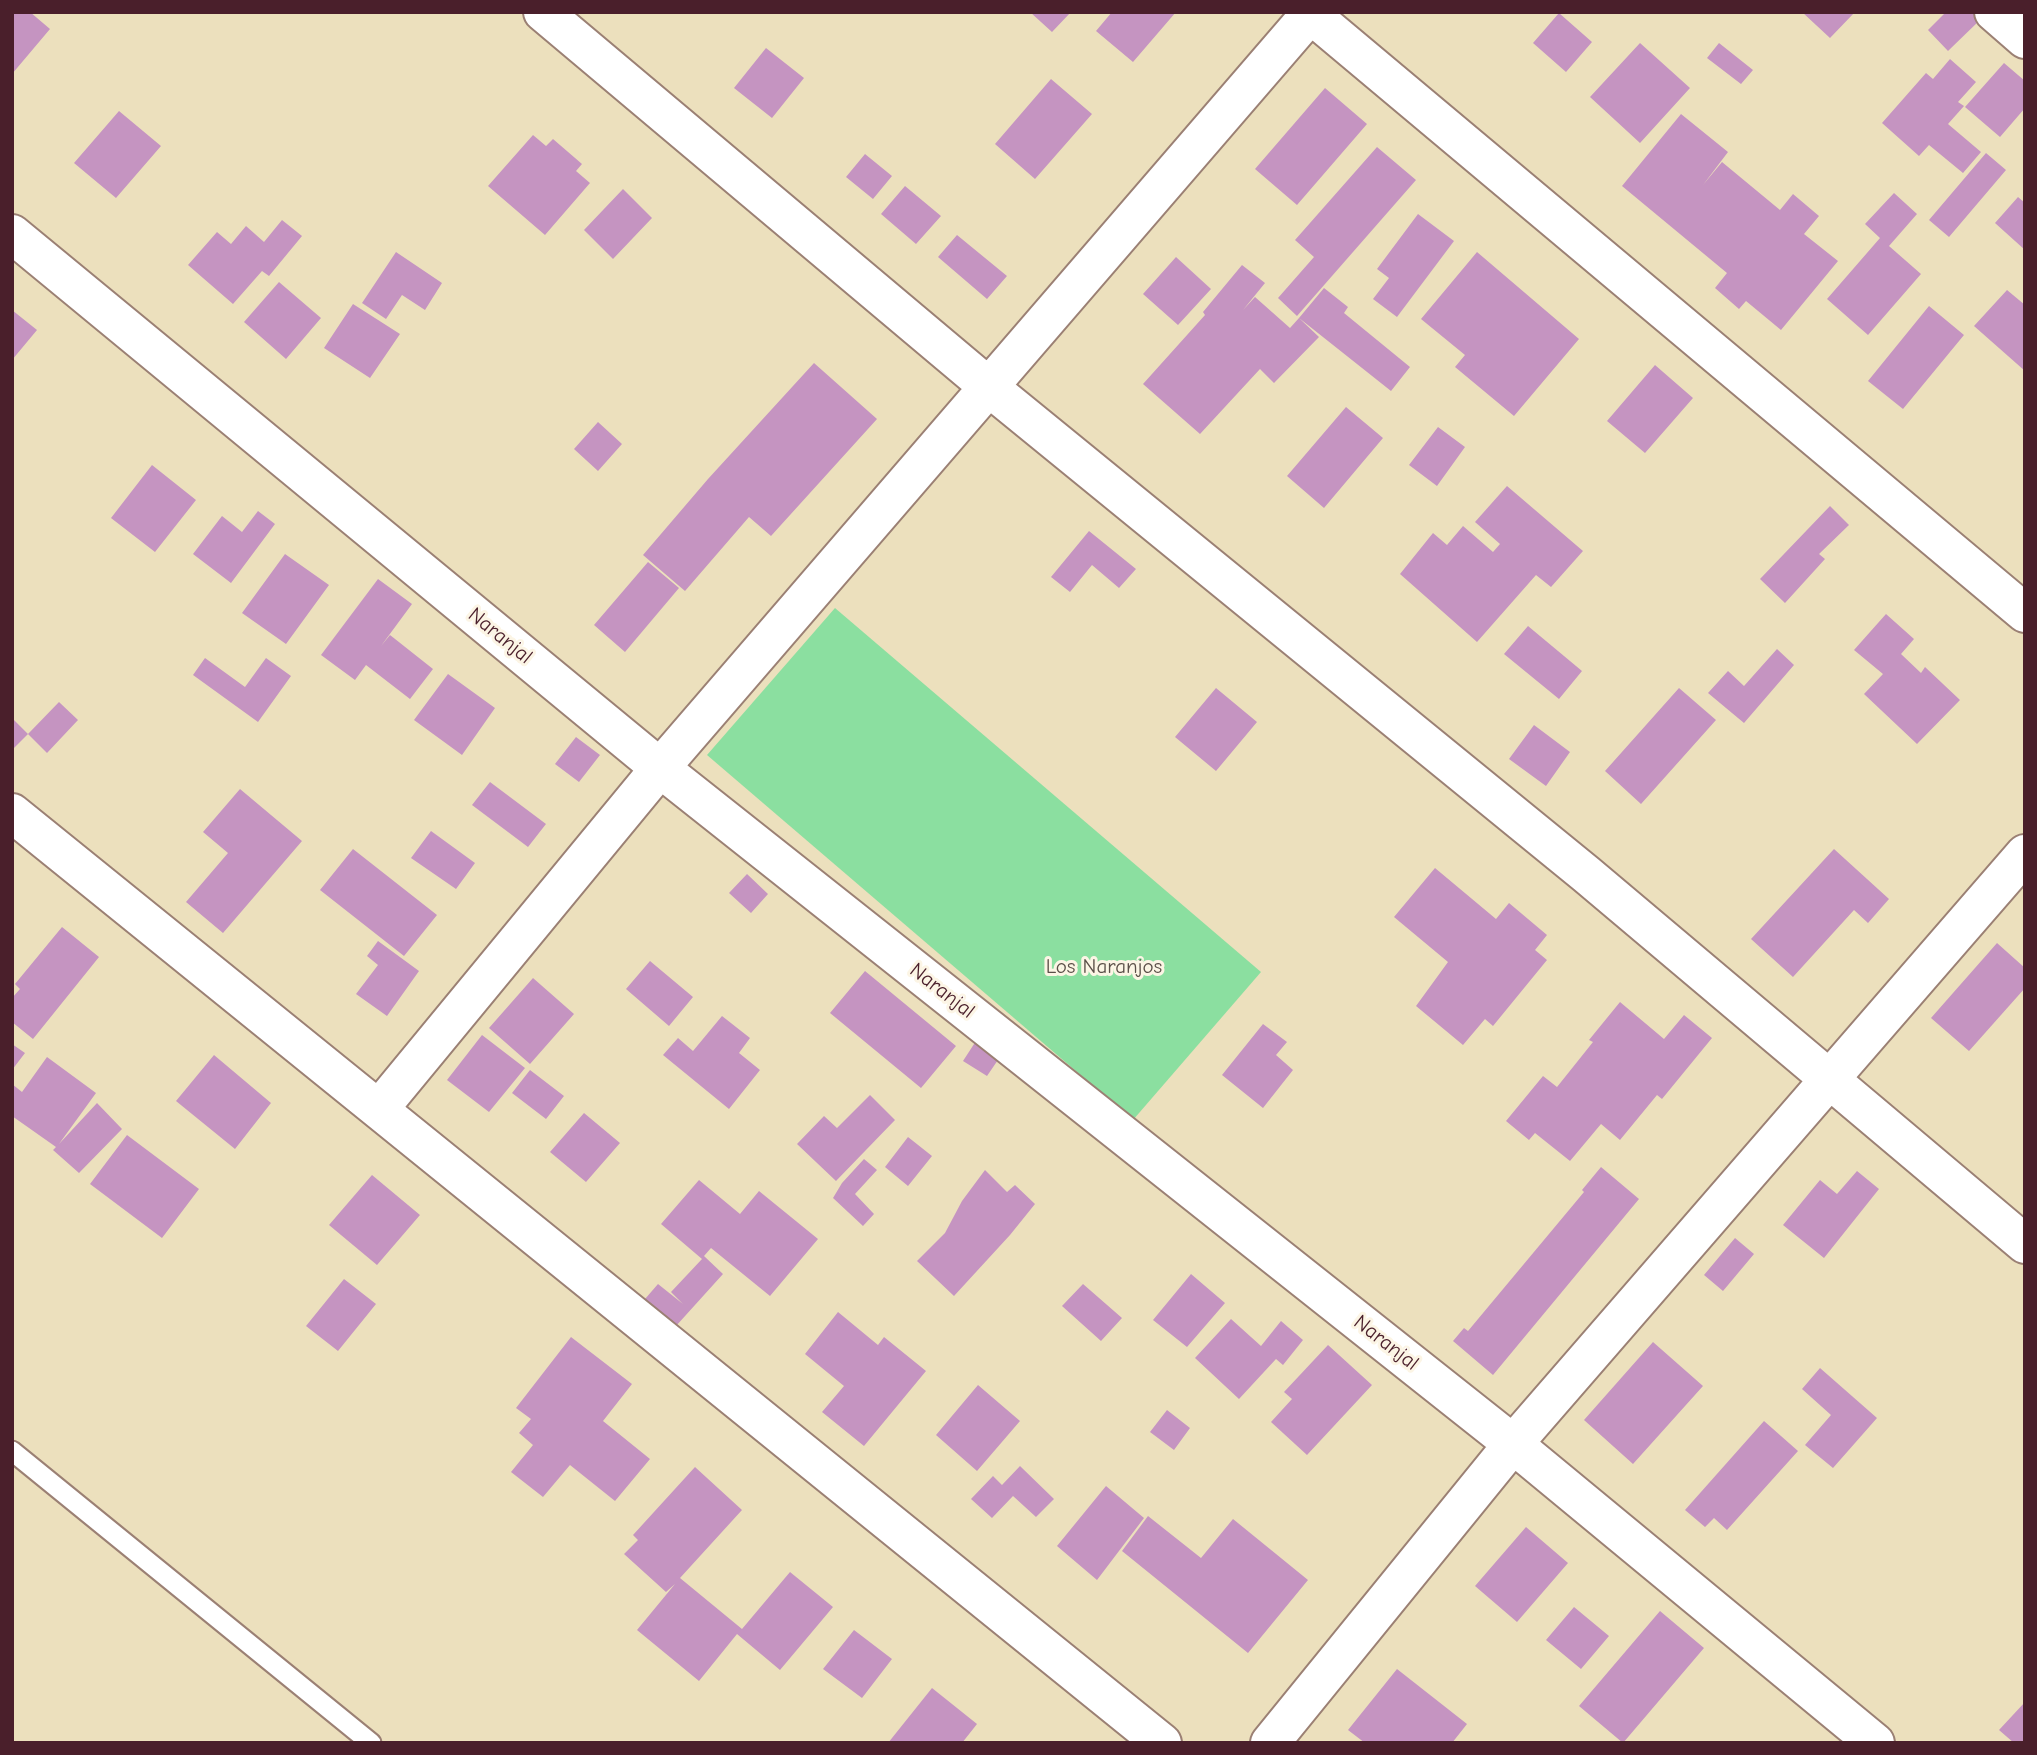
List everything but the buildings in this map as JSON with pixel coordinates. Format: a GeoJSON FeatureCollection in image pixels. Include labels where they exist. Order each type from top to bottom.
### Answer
{"type":"FeatureCollection","features":[{"type":"Feature","properties":{"kind":"street"},"geometry":{"type":"LineString","coordinates":[[543,12],[990,387],[1575,865],[2025,1244]]}},
{"type":"Feature","properties":{"kind":"street"},"geometry":{"type":"LineString","coordinates":[[1994,12],[2025,39]]}},
{"type":"Feature","properties":{"kind":"street"},"geometry":{"type":"LineString","coordinates":[[379,1109],[660,768],[1310,13],[2025,613]]}},
{"type":"Feature","properties":{"kind":"street","name":"Naranjal"},"geometry":{"type":"LineString","coordinates":[[12,234],[660,768],[1513,1444],[1875,1743]]}},
{"type":"Feature","properties":{"kind":"street"},"geometry":{"type":"LineString","coordinates":[[12,813],[1162,1743]]}},
{"type":"Feature","properties":{"kind":"street"},"geometry":{"type":"LineString","coordinates":[[1269,1743],[1513,1444],[2025,854]]}},
{"type":"Feature","properties":{"kind":"lane"},"geometry":{"type":"LineString","coordinates":[[12,1451],[372,1743]]}},
{"type":"Feature","properties":{"kind":"green space","name":"Los Naranjos"},"geometry":{"type":"Polygon","coordinates":[[[835,608],[1261,972],[1133,1120],[707,755],[835,608]]]}}]}
